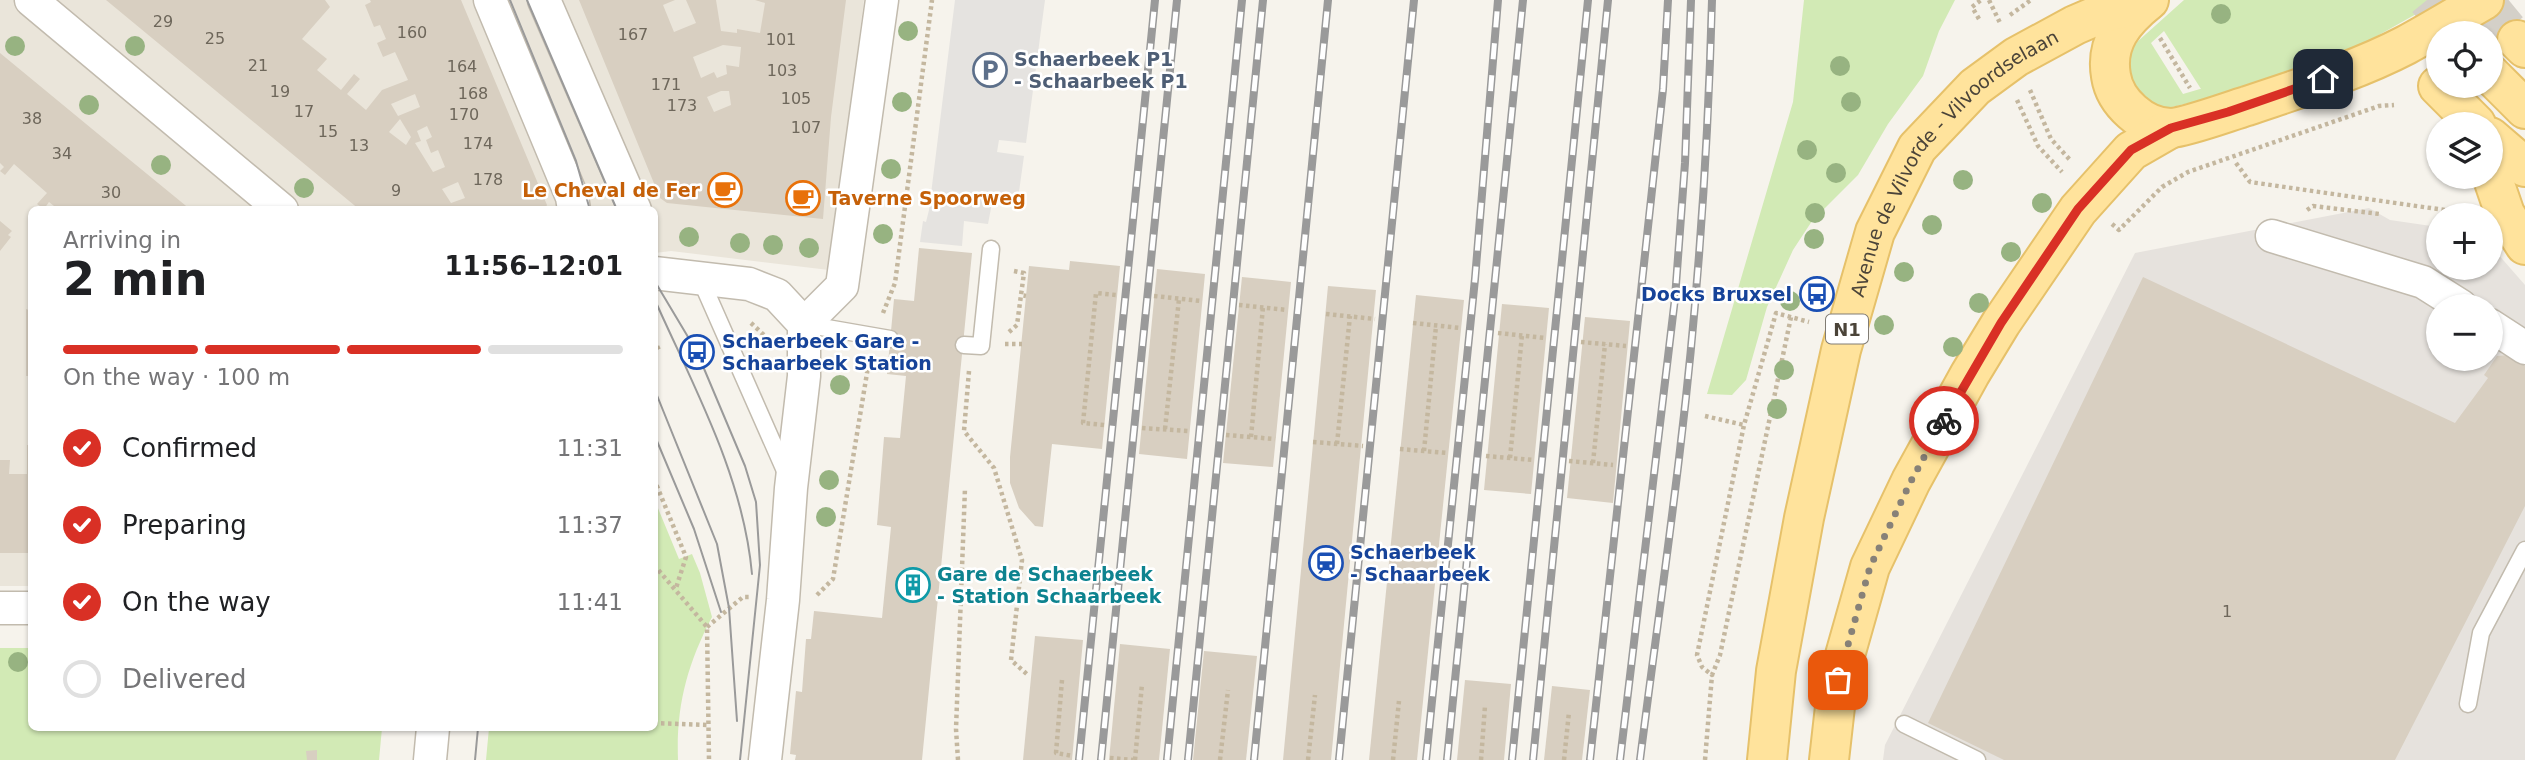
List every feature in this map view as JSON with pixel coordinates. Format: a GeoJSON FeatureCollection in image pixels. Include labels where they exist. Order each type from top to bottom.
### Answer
{"type":"FeatureCollection","features":[{"type":"Feature","properties":{"kind":"main road"},"geometry":{"type":"LineString","coordinates":[[1829,760],[1838,680],[1870,567],[1911,481],[1970,374],[2078,209],[2102,203],[2131,150],[2171,128],[2320,81],[2404,46],[2484,0]]}},
{"type":"Feature","properties":{"kind":"main road","name":"Avenue de Vilvorde - Vilvoordselaan"},"geometry":{"type":"LineString","coordinates":[[1768,760],[1776,671],[1804,519],[1841,350],[1875,232],[1917,148],[1975,87],[2016,57],[2103,13],[2151,13]]}},
{"type":"Feature","properties":{"kind":"main road"},"geometry":{"type":"LineString","coordinates":[[2151,13],[2130,16],[2117,33],[2109,58],[2111,79],[2121,100],[2133,113],[2150,124],[2171,128]]}},
{"type":"Feature","properties":{"kind":"main road"},"geometry":{"type":"LineString","coordinates":[[2404,46],[2426,72]]}},
{"type":"Feature","properties":{"kind":"main road"},"geometry":{"type":"LineString","coordinates":[[2503,87],[2525,109]]}},
{"type":"Feature","properties":{"kind":"main road"},"geometry":{"type":"LineString","coordinates":[[2450,98],[2464,112]]}},
{"type":"Feature","properties":{"kind":"main road"},"geometry":{"type":"LineString","coordinates":[[2503,148],[2525,167]]}},
{"type":"Feature","properties":{"kind":"main road"},"geometry":{"type":"LineString","coordinates":[[2496,189],[2505,214],[2525,245]]}},
{"type":"Feature","properties":{"kind":"street"},"geometry":{"type":"LineString","coordinates":[[31,0],[277,206]]}},
{"type":"Feature","properties":{"kind":"street"},"geometry":{"type":"LineString","coordinates":[[490,0],[573,206]]}},
{"type":"Feature","properties":{"kind":"street"},"geometry":{"type":"LineString","coordinates":[[544,0],[633,206]]}},
{"type":"Feature","properties":{"kind":"street"},"geometry":{"type":"LineString","coordinates":[[804,324],[842,286],[882,0]]}},
{"type":"Feature","properties":{"kind":"street"},"geometry":{"type":"LineString","coordinates":[[2272,236],[2423,282],[2442,294]]}},
{"type":"Feature","properties":{"kind":"street"},"geometry":{"type":"LineString","coordinates":[[658,253],[675,276],[749,284],[777,295],[804,324],[804,376],[765,760]]}},
{"type":"Feature","properties":{"kind":"street"},"geometry":{"type":"LineString","coordinates":[[2503,334],[2525,348]]}},
{"type":"Feature","properties":{"kind":"street"},"geometry":{"type":"LineString","coordinates":[[0,608],[28,608]]}},
{"type":"Feature","properties":{"kind":"street"},"geometry":{"type":"LineString","coordinates":[[430,760],[433,731]]}},
{"type":"Feature","properties":{"kind":"lane"},"geometry":{"type":"LineString","coordinates":[[967,345],[981,345],[991,249]]}},
{"type":"Feature","properties":{"kind":"lane"},"geometry":{"type":"LineString","coordinates":[[675,276],[782,459],[791,488]]}},
{"type":"Feature","properties":{"kind":"lane"},"geometry":{"type":"LineString","coordinates":[[804,324],[890,339]]}},
{"type":"Feature","properties":{"kind":"lane"},"geometry":{"type":"LineString","coordinates":[[2468,704],[2481,633],[2525,550]]}},
{"type":"Feature","properties":{"kind":"lane"},"geometry":{"type":"LineString","coordinates":[[1904,724],[1977,760]]}},
{"type":"Feature","properties":{"kind":"path"},"geometry":{"type":"LineString","coordinates":[[873,335],[895,283],[932,0]]}},
{"type":"Feature","properties":{"kind":"path"},"geometry":{"type":"LineString","coordinates":[[1979,19],[1972,7],[1981,0]]}},
{"type":"Feature","properties":{"kind":"path"},"geometry":{"type":"LineString","coordinates":[[1989,0],[2000,22],[2031,0]]}},
{"type":"Feature","properties":{"kind":"path"},"geometry":{"type":"LineString","coordinates":[[2151,13],[2192,92]]}},
{"type":"Feature","properties":{"kind":"path"},"geometry":{"type":"LineString","coordinates":[[2030,89],[2051,139],[2102,203],[2119,230],[2162,187],[2188,172],[2379,106],[2394,105]]}},
{"type":"Feature","properties":{"kind":"path"},"geometry":{"type":"LineString","coordinates":[[2017,99],[2038,146],[2063,173]]}},
{"type":"Feature","properties":{"kind":"path"},"geometry":{"type":"LineString","coordinates":[[2236,163],[2250,182],[2426,208]]}},
{"type":"Feature","properties":{"kind":"path"},"geometry":{"type":"LineString","coordinates":[[2313,206],[2380,214]]}},
{"type":"Feature","properties":{"kind":"path"},"geometry":{"type":"LineString","coordinates":[[1104,425],[1083,423],[1084,411],[1096,293],[1116,295]]}},
{"type":"Feature","properties":{"kind":"path"},"geometry":{"type":"LineString","coordinates":[[1017,325],[1021,295]]}},
{"type":"Feature","properties":{"kind":"path"},"geometry":{"type":"LineString","coordinates":[[1154,296],[1201,301]]}},
{"type":"Feature","properties":{"kind":"path"},"geometry":{"type":"LineString","coordinates":[[1165,429],[1179,299]]}},
{"type":"Feature","properties":{"kind":"path"},"geometry":{"type":"LineString","coordinates":[[1239,305],[1287,310]]}},
{"type":"Feature","properties":{"kind":"path"},"geometry":{"type":"LineString","coordinates":[[1251,437],[1263,307]]}},
{"type":"Feature","properties":{"kind":"path"},"geometry":{"type":"LineString","coordinates":[[1712,675],[1702,667],[1697,655],[1744,425],[1776,313],[1814,324]]}},
{"type":"Feature","properties":{"kind":"path"},"geometry":{"type":"LineString","coordinates":[[1326,314],[1375,319]]}},
{"type":"Feature","properties":{"kind":"path"},"geometry":{"type":"LineString","coordinates":[[744,317],[771,341]]}},
{"type":"Feature","properties":{"kind":"path"},"geometry":{"type":"LineString","coordinates":[[1337,444],[1350,317]]}},
{"type":"Feature","properties":{"kind":"path"},"geometry":{"type":"LineString","coordinates":[[1705,760],[1712,675],[1720,655],[1791,317]]}},
{"type":"Feature","properties":{"kind":"path"},"geometry":{"type":"LineString","coordinates":[[1413,323],[1460,328]]}},
{"type":"Feature","properties":{"kind":"path"},"geometry":{"type":"LineString","coordinates":[[1424,451],[1436,326]]}},
{"type":"Feature","properties":{"kind":"path"},"geometry":{"type":"LineString","coordinates":[[1498,333],[1545,338]]}},
{"type":"Feature","properties":{"kind":"path"},"geometry":{"type":"LineString","coordinates":[[1510,458],[1522,335]]}},
{"type":"Feature","properties":{"kind":"path"},"geometry":{"type":"LineString","coordinates":[[1581,342],[1626,346]]}},
{"type":"Feature","properties":{"kind":"path"},"geometry":{"type":"LineString","coordinates":[[1593,463],[1605,344]]}},
{"type":"Feature","properties":{"kind":"path"},"geometry":{"type":"LineString","coordinates":[[967,345],[964,431],[994,468],[1022,560],[1011,660],[1029,676]]}},
{"type":"Feature","properties":{"kind":"path"},"geometry":{"type":"LineString","coordinates":[[658,348],[660,352]]}},
{"type":"Feature","properties":{"kind":"path"},"geometry":{"type":"LineString","coordinates":[[1705,416],[1744,425]]}},
{"type":"Feature","properties":{"kind":"path"},"geometry":{"type":"LineString","coordinates":[[1142,428],[1188,431]]}},
{"type":"Feature","properties":{"kind":"path"},"geometry":{"type":"LineString","coordinates":[[1226,435],[1275,439]]}},
{"type":"Feature","properties":{"kind":"path"},"geometry":{"type":"LineString","coordinates":[[1314,442],[1363,446]]}},
{"type":"Feature","properties":{"kind":"path"},"geometry":{"type":"LineString","coordinates":[[1400,449],[1447,453]]}},
{"type":"Feature","properties":{"kind":"path"},"geometry":{"type":"LineString","coordinates":[[1486,456],[1533,460]]}},
{"type":"Feature","properties":{"kind":"path"},"geometry":{"type":"LineString","coordinates":[[1569,461],[1613,465]]}},
{"type":"Feature","properties":{"kind":"path"},"geometry":{"type":"LineString","coordinates":[[958,760],[956,729],[965,488]]}},
{"type":"Feature","properties":{"kind":"path"},"geometry":{"type":"LineString","coordinates":[[658,489],[686,556],[676,589]]}},
{"type":"Feature","properties":{"kind":"path"},"geometry":{"type":"LineString","coordinates":[[658,569],[707,627],[709,760]]}},
{"type":"Feature","properties":{"kind":"path"},"geometry":{"type":"LineString","coordinates":[[1062,680],[1056,753],[1073,755]]}},
{"type":"Feature","properties":{"kind":"path"},"geometry":{"type":"LineString","coordinates":[[1110,758],[1134,760],[1142,684]]}},
{"type":"Feature","properties":{"kind":"path"},"geometry":{"type":"LineString","coordinates":[[1220,760],[1228,690]]}},
{"type":"Feature","properties":{"kind":"path"},"geometry":{"type":"LineString","coordinates":[[1308,760],[1315,695]]}},
{"type":"Feature","properties":{"kind":"path"},"geometry":{"type":"LineString","coordinates":[[1393,760],[1399,701]]}},
{"type":"Feature","properties":{"kind":"path"},"geometry":{"type":"LineString","coordinates":[[1481,760],[1485,706]]}},
{"type":"Feature","properties":{"kind":"path"},"geometry":{"type":"LineString","coordinates":[[1564,760],[1569,712]]}},
{"type":"Feature","properties":{"kind":"path"},"geometry":{"type":"LineString","coordinates":[[658,723],[709,725]]}},
{"type":"Feature","properties":{"kind":"shaded area"},"geometry":{"type":"Polygon","coordinates":[[[0,0],[864,0],[829,270],[671,251],[658,253],[658,206],[28,206],[28,586],[0,586],[0,0]]]}},
{"type":"Feature","properties":{"kind":"shaded area","name":"Schaerbeek P1 - Schaarbeek P1"},"geometry":{"type":"Polygon","coordinates":[[[955,0],[1045,0],[1026,143],[999,140],[997,152],[1024,156],[1017,206],[992,203],[988,224],[964,221],[962,246],[920,242],[923,221],[926,222],[929,210],[955,0]]]}},
{"type":"Feature","properties":{"kind":"shaded area"},"geometry":{"type":"Polygon","coordinates":[[[2369,208],[2390,220],[2426,225],[2426,280],[2503,280],[2503,260],[2525,285],[2525,760],[1883,760],[1885,745],[2135,253],[2369,208]]]}},
{"type":"Feature","properties":{"kind":"green space"},"geometry":{"type":"Polygon","coordinates":[[[1804,0],[1955,0],[1939,31],[1923,76],[1888,124],[1858,175],[1812,221],[1793,250],[1767,307],[1746,380],[1732,395],[1707,394],[1793,102],[1804,0]]]}},
{"type":"Feature","properties":{"kind":"green space"},"geometry":{"type":"Polygon","coordinates":[[[2184,0],[2441,0],[2343,52],[2210,98],[2164,109],[2137,95],[2129,62],[2137,42],[2184,0]],[[2164,31],[2151,43],[2183,94],[2201,89],[2164,31]]]}},
{"type":"Feature","properties":{"kind":"green space"},"geometry":{"type":"Polygon","coordinates":[[[658,508],[679,559],[692,554],[712,617],[696,652],[685,686],[679,722],[678,760],[486,760],[489,731],[658,731],[658,508]]]}},
{"type":"Feature","properties":{"kind":"green space"},"geometry":{"type":"Polygon","coordinates":[[[0,648],[28,648],[28,731],[382,731],[379,760],[0,760],[0,648]]]}},
{"type":"Feature","properties":{"kind":"building"},"geometry":{"type":"Polygon","coordinates":[[[106,0],[325,0],[330,7],[302,39],[327,59],[317,70],[341,90],[354,74],[360,79],[347,94],[366,110],[382,90],[408,80],[395,52],[383,57],[377,43],[386,39],[380,25],[374,27],[365,5],[371,2],[370,0],[461,0],[547,205],[355,206],[106,0]],[[415,94],[391,104],[398,116],[420,107],[415,94]],[[400,119],[389,132],[406,145],[411,137],[400,119]],[[427,126],[417,131],[421,141],[415,143],[433,172],[445,167],[438,150],[431,153],[426,140],[432,137],[427,126]],[[458,182],[442,189],[451,203],[465,198],[458,182]]]}},
{"type":"Feature","properties":{"kind":"building"},"geometry":{"type":"Polygon","coordinates":[[[579,0],[675,0],[663,5],[674,32],[696,23],[686,0],[716,0],[721,31],[737,33],[737,29],[760,33],[765,3],[755,0],[846,0],[831,117],[823,219],[667,203],[660,198],[579,0]],[[723,45],[693,57],[701,78],[714,72],[717,78],[727,74],[726,65],[739,67],[741,47],[723,45]],[[721,91],[707,97],[714,112],[731,105],[729,91],[721,91]]]}},
{"type":"Feature","properties":{"kind":"building"},"geometry":{"type":"Polygon","coordinates":[[[0,53],[186,206],[54,206],[49,202],[46,206],[40,206],[37,204],[47,193],[14,164],[5,175],[0,171],[4,167],[0,163],[0,53]]]}},
{"type":"Feature","properties":{"kind":"building"},"geometry":{"type":"Polygon","coordinates":[[[0,221],[12,231],[8,235],[11,237],[0,251],[0,221]]]}},
{"type":"Feature","properties":{"kind":"building","name":"Gare de Schaerbeek - Station Schaarbeek"},"geometry":{"type":"Polygon","coordinates":[[[919,248],[972,253],[922,760],[795,760],[796,755],[790,754],[796,691],[802,692],[806,639],[811,639],[814,611],[882,618],[891,527],[877,525],[884,437],[900,438],[906,376],[887,374],[894,299],[914,301],[919,248]]]}},
{"type":"Feature","properties":{"kind":"building"},"geometry":{"type":"Polygon","coordinates":[[[1070,261],[1120,266],[1102,449],[1052,444],[1043,527],[1035,526],[1019,508],[1010,483],[1010,457],[1029,266],[1069,270],[1070,261]]]}},
{"type":"Feature","properties":{"kind":"building"},"geometry":{"type":"Polygon","coordinates":[[[1157,269],[1205,274],[1187,459],[1139,454],[1157,269]]]}},
{"type":"Feature","properties":{"kind":"building"},"geometry":{"type":"Polygon","coordinates":[[[1242,277],[1291,282],[1273,467],[1223,463],[1242,277]]]}},
{"type":"Feature","properties":{"kind":"building"},"geometry":{"type":"Polygon","coordinates":[[[2143,277],[2455,423],[2488,378],[2484,375],[2487,371],[2503,371],[2503,356],[2509,355],[2525,366],[2525,506],[2395,760],[2004,760],[1928,723],[2143,277]]]}},
{"type":"Feature","properties":{"kind":"building"},"geometry":{"type":"Polygon","coordinates":[[[1328,286],[1376,290],[1331,760],[1283,760],[1328,286]]]}},
{"type":"Feature","properties":{"kind":"building"},"geometry":{"type":"Polygon","coordinates":[[[1416,295],[1464,300],[1417,760],[1369,760],[1416,295]]]}},
{"type":"Feature","properties":{"kind":"building"},"geometry":{"type":"Polygon","coordinates":[[[1502,304],[1549,308],[1531,494],[1484,490],[1502,304]]]}},
{"type":"Feature","properties":{"kind":"building"},"geometry":{"type":"Polygon","coordinates":[[[26,309],[28,376],[26,376],[26,309]]]}},
{"type":"Feature","properties":{"kind":"building"},"geometry":{"type":"Polygon","coordinates":[[[1585,317],[1630,321],[1613,503],[1567,498],[1585,317]]]}},
{"type":"Feature","properties":{"kind":"building"},"geometry":{"type":"Polygon","coordinates":[[[28,445],[28,553],[0,553],[0,460],[10,460],[9,474],[27,474],[28,445]]]}},
{"type":"Feature","properties":{"kind":"building"},"geometry":{"type":"Polygon","coordinates":[[[1035,636],[1083,640],[1072,760],[1023,760],[1035,636]]]}},
{"type":"Feature","properties":{"kind":"building"},"geometry":{"type":"Polygon","coordinates":[[[1120,644],[1170,649],[1159,760],[1109,760],[1120,644]]]}},
{"type":"Feature","properties":{"kind":"building"},"geometry":{"type":"Polygon","coordinates":[[[1204,651],[1257,656],[1246,760],[1193,760],[1204,651]]]}},
{"type":"Feature","properties":{"kind":"building"},"geometry":{"type":"Polygon","coordinates":[[[1465,680],[1511,684],[1504,760],[1457,760],[1465,680]]]}},
{"type":"Feature","properties":{"kind":"building"},"geometry":{"type":"Polygon","coordinates":[[[1552,686],[1590,690],[1582,760],[1544,760],[1552,686]]]}},
{"type":"Feature","properties":{"kind":"building"},"geometry":{"type":"Polygon","coordinates":[[[317,750],[317,760],[307,760],[306,751],[317,750]]]}},
{"type":"Feature","properties":{"kind":"tunnel"},"geometry":{"type":"LineString","coordinates":[[2427,0],[2444,21]]}},
{"type":"Feature","properties":{"kind":"tunnel"},"geometry":{"type":"LineString","coordinates":[[2484,0],[2517,40]]}},
{"type":"Feature","properties":{"kind":"tram line"},"geometry":{"type":"LineString","coordinates":[[510,0],[576,161],[589,206]]}},
{"type":"Feature","properties":{"kind":"tram line"},"geometry":{"type":"LineString","coordinates":[[527,0],[615,206]]}},
{"type":"Feature","properties":{"kind":"tram line"},"geometry":{"type":"LineString","coordinates":[[658,287],[697,352],[745,466],[756,502],[760,565],[740,760]]}},
{"type":"Feature","properties":{"kind":"tram line"},"geometry":{"type":"LineString","coordinates":[[658,307],[728,467],[747,537],[752,574]]}},
{"type":"Feature","properties":{"kind":"tram line"},"geometry":{"type":"LineString","coordinates":[[658,398],[717,544],[729,608],[737,721]]}},
{"type":"Feature","properties":{"kind":"tram line"},"geometry":{"type":"LineString","coordinates":[[658,444],[694,529],[721,612]]}},
{"type":"Feature","properties":{"kind":"tram line"},"geometry":{"type":"LineString","coordinates":[[475,760],[478,731]]}},
{"type":"Feature","properties":{"kind":"railway"},"geometry":{"type":"LineString","coordinates":[[1079,760],[1155,0]]}},
{"type":"Feature","properties":{"kind":"railway"},"geometry":{"type":"LineString","coordinates":[[1101,760],[1177,0]]}},
{"type":"Feature","properties":{"kind":"railway"},"geometry":{"type":"LineString","coordinates":[[1167,760],[1242,0]]}},
{"type":"Feature","properties":{"kind":"railway"},"geometry":{"type":"LineString","coordinates":[[1188,760],[1263,0]]}},
{"type":"Feature","properties":{"kind":"railway"},"geometry":{"type":"LineString","coordinates":[[1254,760],[1328,0]]}},
{"type":"Feature","properties":{"kind":"railway"},"geometry":{"type":"LineString","coordinates":[[1339,760],[1414,0]]}},
{"type":"Feature","properties":{"kind":"railway"},"geometry":{"type":"LineString","coordinates":[[1426,760],[1475,279],[1498,0]]}},
{"type":"Feature","properties":{"kind":"railway"},"geometry":{"type":"LineString","coordinates":[[1447,760],[1523,0]]}},
{"type":"Feature","properties":{"kind":"railway"},"geometry":{"type":"LineString","coordinates":[[1512,760],[1588,0]]}},
{"type":"Feature","properties":{"kind":"railway"},"geometry":{"type":"LineString","coordinates":[[1533,760],[1608,0]]}},
{"type":"Feature","properties":{"kind":"railway"},"geometry":{"type":"LineString","coordinates":[[1590,760],[1663,89],[1668,0]]}},
{"type":"Feature","properties":{"kind":"railway"},"geometry":{"type":"LineString","coordinates":[[1620,760],[1675,298],[1685,163],[1691,0]]}},
{"type":"Feature","properties":{"kind":"railway"},"geometry":{"type":"LineString","coordinates":[[1640,760],[1692,338],[1705,169],[1712,0]]}},
{"type":"Feature","properties":{"kind":"way so far"},"geometry":{"type":"LineString","coordinates":[[1838,680],[1870,567],[1911,481],[1944,421]]}},
{"type":"Feature","properties":{"kind":"place","name":"Schaerbeek P1 - Schaarbeek P1"},"geometry":{"type":"Point","coordinates":[990,70]}},
{"type":"Feature","properties":{"kind":"place","name":"Le Cheval de Fer"},"geometry":{"type":"Point","coordinates":[725,190]}},
{"type":"Feature","properties":{"kind":"place","name":"Taverne Spoorweg"},"geometry":{"type":"Point","coordinates":[803,198]}},
{"type":"Feature","properties":{"kind":"place","name":"Docks Bruxsel"},"geometry":{"type":"Point","coordinates":[1817,294]}},
{"type":"Feature","properties":{"kind":"place","name":"Schaerbeek Gare - Schaarbeek Station"},"geometry":{"type":"Point","coordinates":[697,352]}},
{"type":"Feature","properties":{"kind":"place","name":"Schaerbeek - Schaarbeek"},"geometry":{"type":"Point","coordinates":[1326,563]}},
{"type":"Feature","properties":{"kind":"place","name":"Gare de Schaerbeek - Station Schaarbeek"},"geometry":{"type":"Point","coordinates":[913,585]}},
{"type":"Feature","properties":{"kind":"route"},"geometry":{"type":"LineString","coordinates":[[1944,421],[2001,323],[2078,209],[2131,150],[2171,128],[2228,112],[2323,79]]}}]}
